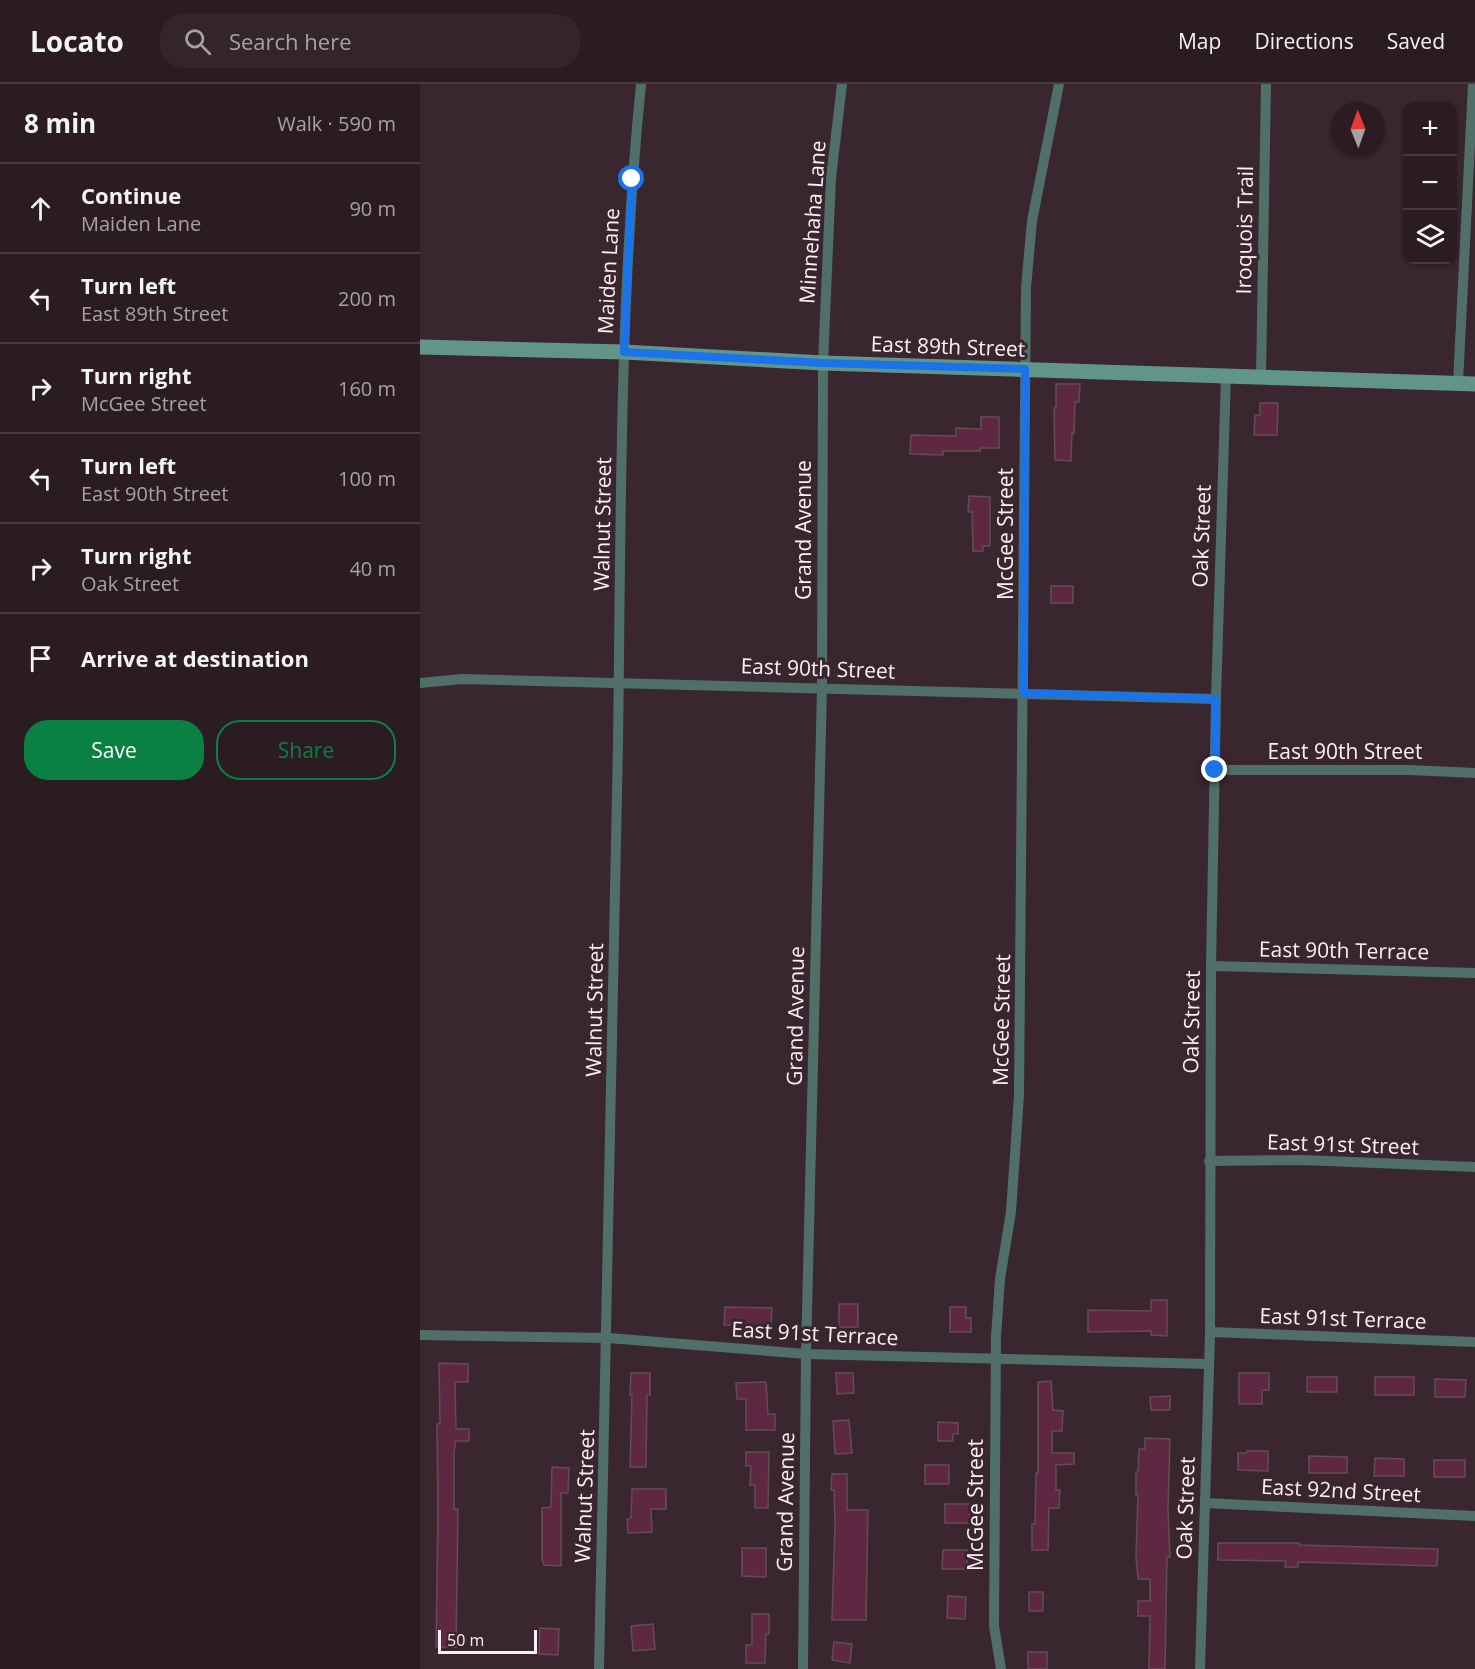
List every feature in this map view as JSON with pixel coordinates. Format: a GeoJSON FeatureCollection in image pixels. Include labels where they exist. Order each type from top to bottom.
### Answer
{"type":"FeatureCollection","features":[{"type":"Feature","properties":{"kind":"street","name":"Maiden Lane"},"geometry":{"type":"LineString","coordinates":[[624,352],[632,179],[641,84]]}},
{"type":"Feature","properties":{"kind":"street","name":"Minnehaha Lane"},"geometry":{"type":"LineString","coordinates":[[823,363],[831,178],[842,84]]}},
{"type":"Feature","properties":{"kind":"street","name":"McGee Street"},"geometry":{"type":"LineString","coordinates":[[1001,1669],[994,1626],[996,1360],[1000,1279],[1011,1212],[1019,1096],[1026,288],[1032,221],[1059,84]]}},
{"type":"Feature","properties":{"kind":"street","name":"Iroquois Trail"},"geometry":{"type":"LineString","coordinates":[[1261,376],[1266,84]]}},
{"type":"Feature","properties":{"kind":"street"},"geometry":{"type":"LineString","coordinates":[[1458,383],[1473,84]]}},
{"type":"Feature","properties":{"kind":"street","name":"East 89th Street"},"geometry":{"type":"LineString","coordinates":[[420,347],[624,352],[823,363],[1475,384]]}},
{"type":"Feature","properties":{"kind":"street","name":"Walnut Street"},"geometry":{"type":"LineString","coordinates":[[599,1669],[608,1338],[624,352]]}},
{"type":"Feature","properties":{"kind":"street","name":"Grand Avenue"},"geometry":{"type":"LineString","coordinates":[[803,1669],[806,1354],[822,688],[823,363]]}},
{"type":"Feature","properties":{"kind":"street","name":"Oak Street"},"geometry":{"type":"LineString","coordinates":[[1200,1669],[1210,1332],[1209,1161],[1216,699],[1226,375]]}},
{"type":"Feature","properties":{"kind":"street","name":"East 90th Street"},"geometry":{"type":"LineString","coordinates":[[420,683],[462,679],[619,682],[1216,699]]}},
{"type":"Feature","properties":{"kind":"street","name":"East 90th Street"},"geometry":{"type":"LineString","coordinates":[[1215,770],[1409,770],[1475,773]]}},
{"type":"Feature","properties":{"kind":"street","name":"East 90th Terrace"},"geometry":{"type":"LineString","coordinates":[[1211,966],[1475,973]]}},
{"type":"Feature","properties":{"kind":"street","name":"East 91st Street"},"geometry":{"type":"LineString","coordinates":[[1209,1161],[1303,1160],[1475,1167]]}},
{"type":"Feature","properties":{"kind":"street","name":"East 91st Terrace"},"geometry":{"type":"LineString","coordinates":[[1210,1332],[1475,1342]]}},
{"type":"Feature","properties":{"kind":"street","name":"East 91st Terrace"},"geometry":{"type":"LineString","coordinates":[[420,1335],[608,1338],[806,1354],[1209,1364]]}},
{"type":"Feature","properties":{"kind":"street","name":"East 92nd Street"},"geometry":{"type":"LineString","coordinates":[[1205,1503],[1475,1516]]}},
{"type":"Feature","properties":{"kind":"building"},"geometry":{"type":"Polygon","coordinates":[[[1056,384],[1080,384],[1079,402],[1075,402],[1071,461],[1055,460],[1056,384]]]}},
{"type":"Feature","properties":{"kind":"building"},"geometry":{"type":"Polygon","coordinates":[[[1260,403],[1278,403],[1277,435],[1254,435],[1255,415],[1260,415],[1260,403]]]}},
{"type":"Feature","properties":{"kind":"building"},"geometry":{"type":"Polygon","coordinates":[[[981,417],[999,417],[999,448],[980,448],[980,451],[943,451],[943,455],[910,454],[911,435],[956,436],[956,428],[981,429],[981,417]]]}},
{"type":"Feature","properties":{"kind":"building"},"geometry":{"type":"Polygon","coordinates":[[[969,496],[990,497],[990,546],[983,546],[983,551],[973,551],[972,512],[968,512],[969,496]]]}},
{"type":"Feature","properties":{"kind":"building"},"geometry":{"type":"Polygon","coordinates":[[[1051,586],[1073,586],[1073,603],[1051,603],[1051,586]]]}},
{"type":"Feature","properties":{"kind":"building"},"geometry":{"type":"Polygon","coordinates":[[[1151,1300],[1167,1300],[1167,1336],[1151,1335],[1151,1331],[1088,1332],[1088,1310],[1151,1311],[1151,1300]]]}},
{"type":"Feature","properties":{"kind":"building"},"geometry":{"type":"Polygon","coordinates":[[[839,1304],[858,1304],[858,1327],[839,1327],[839,1304]]]}},
{"type":"Feature","properties":{"kind":"building"},"geometry":{"type":"Polygon","coordinates":[[[725,1307],[772,1308],[771,1326],[724,1325],[725,1307]]]}},
{"type":"Feature","properties":{"kind":"building"},"geometry":{"type":"Polygon","coordinates":[[[950,1307],[966,1307],[966,1318],[971,1318],[971,1332],[950,1332],[950,1307]]]}},
{"type":"Feature","properties":{"kind":"building"},"geometry":{"type":"Polygon","coordinates":[[[439,1363],[468,1364],[468,1382],[455,1382],[456,1429],[469,1429],[469,1441],[456,1441],[454,1452],[454,1509],[458,1509],[456,1647],[436,1647],[439,1363]]]}},
{"type":"Feature","properties":{"kind":"building"},"geometry":{"type":"Polygon","coordinates":[[[631,1373],[650,1373],[650,1395],[647,1395],[646,1467],[630,1467],[631,1373]]]}},
{"type":"Feature","properties":{"kind":"building"},"geometry":{"type":"Polygon","coordinates":[[[836,1373],[853,1373],[854,1393],[837,1394],[836,1373]]]}},
{"type":"Feature","properties":{"kind":"building"},"geometry":{"type":"Polygon","coordinates":[[[1239,1373],[1269,1373],[1269,1390],[1262,1390],[1262,1404],[1239,1404],[1239,1373]]]}},
{"type":"Feature","properties":{"kind":"building"},"geometry":{"type":"Polygon","coordinates":[[[1307,1377],[1337,1377],[1337,1392],[1307,1392],[1307,1377]]]}},
{"type":"Feature","properties":{"kind":"building"},"geometry":{"type":"Polygon","coordinates":[[[1375,1377],[1414,1377],[1414,1395],[1375,1395],[1375,1377]]]}},
{"type":"Feature","properties":{"kind":"building"},"geometry":{"type":"Polygon","coordinates":[[[1435,1379],[1466,1380],[1465,1397],[1435,1397],[1435,1379]]]}},
{"type":"Feature","properties":{"kind":"building"},"geometry":{"type":"Polygon","coordinates":[[[1051,1381],[1053,1410],[1063,1411],[1062,1431],[1052,1431],[1052,1453],[1074,1453],[1074,1464],[1056,1465],[1056,1490],[1060,1490],[1059,1508],[1049,1508],[1048,1550],[1032,1550],[1032,1524],[1035,1524],[1036,1473],[1038,1473],[1038,1382],[1051,1381]]]}},
{"type":"Feature","properties":{"kind":"building"},"geometry":{"type":"Polygon","coordinates":[[[766,1382],[768,1414],[775,1414],[775,1430],[746,1430],[746,1399],[737,1399],[736,1383],[766,1382]]]}},
{"type":"Feature","properties":{"kind":"building"},"geometry":{"type":"Polygon","coordinates":[[[1170,1396],[1170,1410],[1151,1410],[1150,1397],[1170,1396]]]}},
{"type":"Feature","properties":{"kind":"building"},"geometry":{"type":"Polygon","coordinates":[[[849,1420],[852,1453],[835,1454],[833,1421],[849,1420]]]}},
{"type":"Feature","properties":{"kind":"building"},"geometry":{"type":"Polygon","coordinates":[[[938,1422],[958,1423],[958,1434],[953,1434],[953,1441],[938,1441],[938,1422]]]}},
{"type":"Feature","properties":{"kind":"building"},"geometry":{"type":"Polygon","coordinates":[[[1145,1438],[1170,1439],[1168,1510],[1170,1557],[1167,1557],[1165,1669],[1149,1669],[1150,1616],[1138,1616],[1138,1601],[1150,1601],[1150,1579],[1138,1579],[1136,1557],[1138,1495],[1136,1495],[1136,1472],[1138,1472],[1139,1449],[1145,1449],[1145,1438]]]}},
{"type":"Feature","properties":{"kind":"building"},"geometry":{"type":"Polygon","coordinates":[[[1268,1451],[1268,1471],[1238,1470],[1238,1453],[1268,1451]]]}},
{"type":"Feature","properties":{"kind":"building"},"geometry":{"type":"Polygon","coordinates":[[[746,1452],[769,1452],[768,1508],[755,1508],[755,1485],[750,1485],[751,1466],[746,1466],[746,1452]]]}},
{"type":"Feature","properties":{"kind":"building"},"geometry":{"type":"Polygon","coordinates":[[[1309,1456],[1347,1457],[1347,1473],[1309,1473],[1309,1456]]]}},
{"type":"Feature","properties":{"kind":"building"},"geometry":{"type":"Polygon","coordinates":[[[1375,1458],[1404,1459],[1404,1476],[1374,1476],[1375,1458]]]}},
{"type":"Feature","properties":{"kind":"building"},"geometry":{"type":"Polygon","coordinates":[[[1434,1460],[1465,1460],[1465,1477],[1434,1477],[1434,1460]]]}},
{"type":"Feature","properties":{"kind":"building"},"geometry":{"type":"Polygon","coordinates":[[[925,1465],[949,1465],[949,1484],[925,1484],[925,1465]]]}},
{"type":"Feature","properties":{"kind":"building"},"geometry":{"type":"Polygon","coordinates":[[[552,1467],[569,1468],[568,1493],[561,1493],[561,1566],[544,1565],[542,1559],[542,1508],[551,1507],[552,1467]]]}},
{"type":"Feature","properties":{"kind":"building"},"geometry":{"type":"Polygon","coordinates":[[[832,1474],[847,1474],[847,1510],[868,1510],[866,1620],[832,1620],[835,1523],[834,1490],[831,1490],[832,1474]]]}},
{"type":"Feature","properties":{"kind":"building"},"geometry":{"type":"Polygon","coordinates":[[[632,1489],[666,1489],[666,1509],[651,1509],[652,1532],[628,1533],[627,1519],[631,1518],[632,1489]]]}},
{"type":"Feature","properties":{"kind":"building"},"geometry":{"type":"Polygon","coordinates":[[[945,1504],[970,1504],[970,1523],[945,1523],[945,1504]]]}},
{"type":"Feature","properties":{"kind":"building"},"geometry":{"type":"Polygon","coordinates":[[[1218,1543],[1299,1543],[1299,1545],[1438,1549],[1437,1566],[1298,1562],[1298,1567],[1285,1567],[1286,1561],[1218,1560],[1218,1543]]]}},
{"type":"Feature","properties":{"kind":"building"},"geometry":{"type":"Polygon","coordinates":[[[742,1548],[766,1548],[766,1577],[742,1576],[742,1548]]]}},
{"type":"Feature","properties":{"kind":"building"},"geometry":{"type":"Polygon","coordinates":[[[943,1550],[967,1550],[967,1569],[942,1569],[943,1550]]]}},
{"type":"Feature","properties":{"kind":"building"},"geometry":{"type":"Polygon","coordinates":[[[1029,1592],[1043,1592],[1043,1611],[1029,1611],[1029,1592]]]}},
{"type":"Feature","properties":{"kind":"building"},"geometry":{"type":"Polygon","coordinates":[[[948,1596],[966,1597],[965,1619],[947,1618],[948,1596]]]}},
{"type":"Feature","properties":{"kind":"building"},"geometry":{"type":"Polygon","coordinates":[[[752,1614],[769,1614],[765,1663],[746,1663],[746,1645],[752,1645],[752,1614]]]}},
{"type":"Feature","properties":{"kind":"building"},"geometry":{"type":"Polygon","coordinates":[[[653,1624],[655,1649],[633,1651],[631,1626],[653,1624]]]}},
{"type":"Feature","properties":{"kind":"building"},"geometry":{"type":"Polygon","coordinates":[[[540,1628],[559,1629],[558,1655],[539,1654],[540,1628]]]}},
{"type":"Feature","properties":{"kind":"building"},"geometry":{"type":"Polygon","coordinates":[[[834,1642],[852,1644],[850,1663],[832,1660],[834,1642]]]}},
{"type":"Feature","properties":{"kind":"building"},"geometry":{"type":"Polygon","coordinates":[[[1028,1652],[1047,1652],[1047,1669],[1028,1669],[1028,1652]]]}},
{"type":"Feature","properties":{"kind":"route"},"geometry":{"type":"LineString","coordinates":[[632,179],[624,352],[823,363],[1025,369],[1024,693],[1216,699],[1215,770]]}}]}
